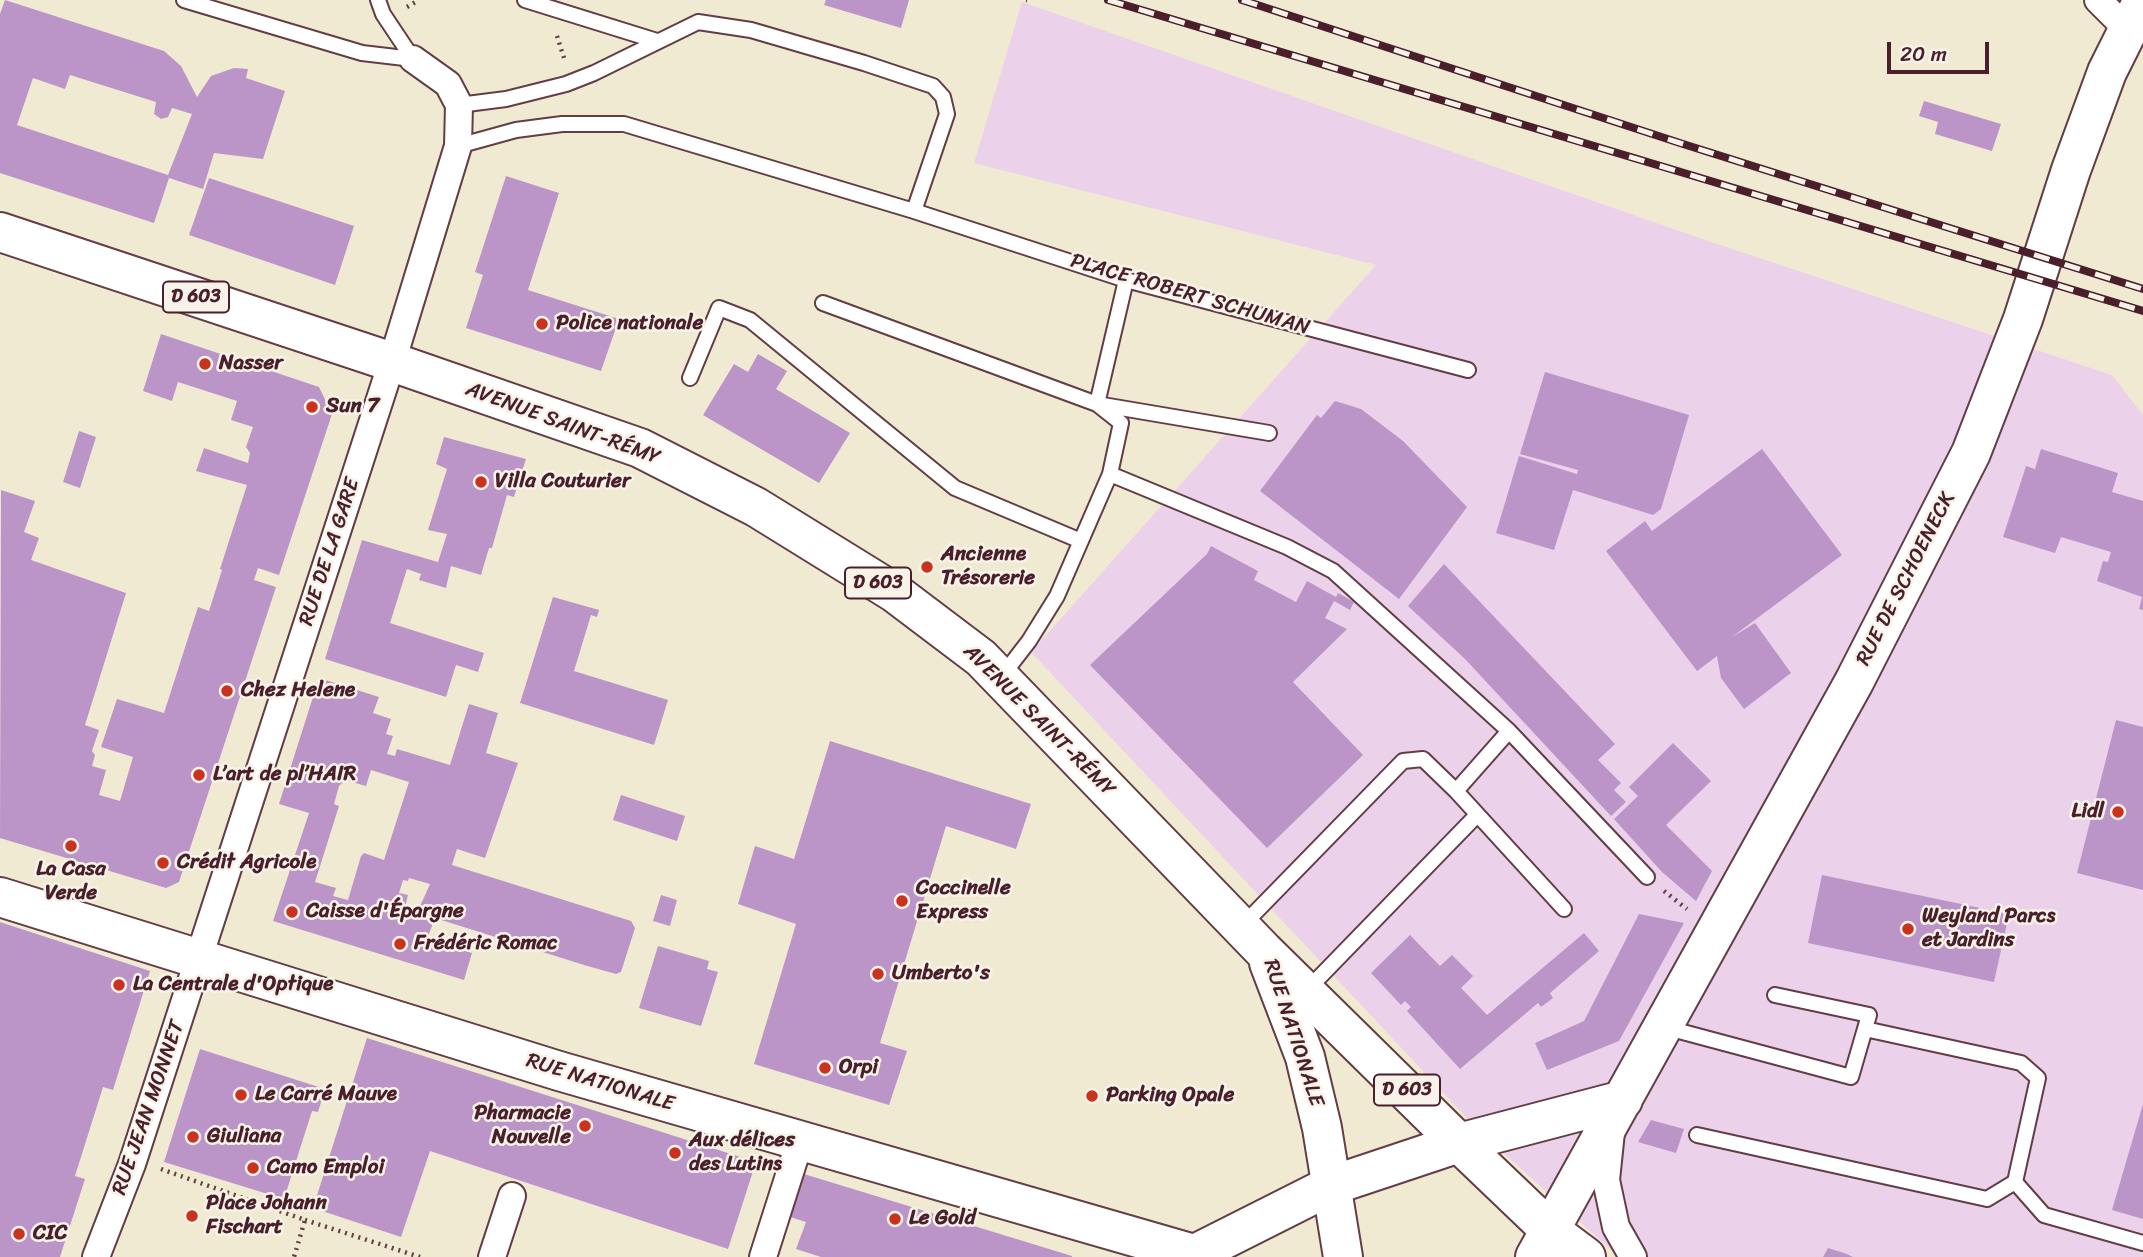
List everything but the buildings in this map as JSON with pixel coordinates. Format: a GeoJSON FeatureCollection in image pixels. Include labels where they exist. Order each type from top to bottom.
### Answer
{"type":"FeatureCollection","features":[{"type":"Feature","properties":{"kind":"main road","name":"RUE DE SCHOENECK"},"geometry":{"type":"LineString","coordinates":[[1618,1108],[1854,682],[1970,453],[2023,319],[2071,170],[2108,72],[2138,15]]}},
{"type":"Feature","properties":{"kind":"main road","name":"AVENUE SAINT-RÉMY"},"geometry":{"type":"LineString","coordinates":[[0,232],[393,362],[640,448],[756,508],[895,593],[981,658],[1253,939]]}},
{"type":"Feature","properties":{"kind":"main road","name":"RUE NATIONALE"},"geometry":{"type":"LineString","coordinates":[[0,897],[559,1071],[1198,1256]]}},
{"type":"Feature","properties":{"kind":"main road","name":"RUE NATIONALE"},"geometry":{"type":"LineString","coordinates":[[1253,939],[1459,1143],[1543,1243],[1586,1257]]}},
{"type":"Feature","properties":{"kind":"main road","name":"RUE NATIONALE"},"geometry":{"type":"LineString","coordinates":[[1253,939],[1305,1057],[1322,1128],[1343,1257]]}},
{"type":"Feature","properties":{"kind":"main road"},"geometry":{"type":"LineString","coordinates":[[1198,1256],[1330,1186],[1459,1143],[1618,1108]]}},
{"type":"Feature","properties":{"kind":"main road"},"geometry":{"type":"LineString","coordinates":[[1543,1243],[1618,1108]]}},
{"type":"Feature","properties":{"kind":"street"},"geometry":{"type":"LineString","coordinates":[[2098,0],[2138,15]]}},
{"type":"Feature","properties":{"kind":"street"},"geometry":{"type":"LineString","coordinates":[[413,59],[448,84],[459,105],[457,146]]}},
{"type":"Feature","properties":{"kind":"street","name":"RUE DE LA GARE"},"geometry":{"type":"LineString","coordinates":[[199,957],[393,362],[457,146]]}},
{"type":"Feature","properties":{"kind":"street","name":"RUE JEAN MONNET"},"geometry":{"type":"LineString","coordinates":[[96,1257],[134,1159],[199,957]]}},
{"type":"Feature","properties":{"kind":"street","name":"RUE DE SCHOENECK"},"geometry":{"type":"LineString","coordinates":[[1618,1108],[1606,1180],[1616,1227],[1633,1257]]}},
{"type":"Feature","properties":{"kind":"street"},"geometry":{"type":"LineString","coordinates":[[763,1257],[800,1141]]}},
{"type":"Feature","properties":{"kind":"street"},"geometry":{"type":"LineString","coordinates":[[492,1257],[512,1196]]}},
{"type":"Feature","properties":{"kind":"lane"},"geometry":{"type":"LineString","coordinates":[[184,0],[362,53],[413,59]]}},
{"type":"Feature","properties":{"kind":"lane"},"geometry":{"type":"LineString","coordinates":[[378,0],[383,13],[413,59]]}},
{"type":"Feature","properties":{"kind":"lane"},"geometry":{"type":"LineString","coordinates":[[525,0],[657,41]]}},
{"type":"Feature","properties":{"kind":"lane"},"geometry":{"type":"LineString","coordinates":[[459,105],[546,90],[594,73],[698,22],[751,30],[864,62],[933,86],[943,97],[947,114],[914,211]]}},
{"type":"Feature","properties":{"kind":"lane","name":"PLACE ROBERT SCHUMAN"},"geometry":{"type":"LineString","coordinates":[[457,146],[516,130],[562,124],[624,124],[914,211],[1126,280],[1468,370]]}},
{"type":"Feature","properties":{"kind":"lane"},"geometry":{"type":"LineString","coordinates":[[1097,404],[1126,280]]}},
{"type":"Feature","properties":{"kind":"lane"},"geometry":{"type":"LineString","coordinates":[[823,303],[1097,404],[1269,433]]}},
{"type":"Feature","properties":{"kind":"lane"},"geometry":{"type":"LineString","coordinates":[[691,378],[719,308],[750,320],[955,488],[1081,541]]}},
{"type":"Feature","properties":{"kind":"lane"},"geometry":{"type":"LineString","coordinates":[[1000,678],[1029,642],[1057,596],[1110,474],[1121,423],[1097,404]]}},
{"type":"Feature","properties":{"kind":"lane"},"geometry":{"type":"LineString","coordinates":[[1110,474],[1287,547],[1334,571],[1509,731],[1647,877]]}},
{"type":"Feature","properties":{"kind":"lane"},"geometry":{"type":"LineString","coordinates":[[1456,791],[1509,731]]}},
{"type":"Feature","properties":{"kind":"lane"},"geometry":{"type":"LineString","coordinates":[[1253,939],[1403,761],[1423,759],[1564,908]]}},
{"type":"Feature","properties":{"kind":"lane"},"geometry":{"type":"LineString","coordinates":[[1306,991],[1477,815]]}},
{"type":"Feature","properties":{"kind":"lane"},"geometry":{"type":"LineString","coordinates":[[1662,1027],[1851,1077],[1869,1015],[1774,995]]}},
{"type":"Feature","properties":{"kind":"lane"},"geometry":{"type":"LineString","coordinates":[[1696,1135],[1987,1199],[2015,1182],[2038,1078],[2021,1063],[1865,1030]]}},
{"type":"Feature","properties":{"kind":"lane"},"geometry":{"type":"LineString","coordinates":[[2015,1182],[2044,1215],[2143,1243]]}},
{"type":"Feature","properties":{"kind":"path"},"geometry":{"type":"LineString","coordinates":[[1647,877],[1715,932]]}},
{"type":"Feature","properties":{"kind":"path"},"geometry":{"type":"LineString","coordinates":[[134,1159],[419,1257]]}},
{"type":"Feature","properties":{"kind":"path"},"geometry":{"type":"LineString","coordinates":[[293,1257],[305,1220]]}},
{"type":"Feature","properties":{"kind":"shaded area"},"geometry":{"type":"Polygon","coordinates":[[[1022,2],[1711,242],[2112,375],[2143,415],[2143,1257],[1619,1257],[1479,1131],[1031,652],[1376,265],[974,163],[1022,2]]]}},
{"type":"Feature","properties":{"kind":"railway"},"geometry":{"type":"LineString","coordinates":[[1108,0],[2143,311]]}},
{"type":"Feature","properties":{"kind":"railway"},"geometry":{"type":"LineString","coordinates":[[1242,0],[1683,144],[2143,289]]}},
{"type":"Feature","properties":{"kind":"place","name":"Police nationale"},"geometry":{"type":"Point","coordinates":[542,324]}},
{"type":"Feature","properties":{"kind":"place","name":"Nasser"},"geometry":{"type":"Point","coordinates":[205,364]}},
{"type":"Feature","properties":{"kind":"place","name":"Sun 7"},"geometry":{"type":"Point","coordinates":[312,407]}},
{"type":"Feature","properties":{"kind":"place","name":"Villa Couturier"},"geometry":{"type":"Point","coordinates":[481,482]}},
{"type":"Feature","properties":{"kind":"place","name":"Ancienne Trésorerie"},"geometry":{"type":"Point","coordinates":[927,567]}},
{"type":"Feature","properties":{"kind":"place","name":"Chez Helene"},"geometry":{"type":"Point","coordinates":[227,691]}},
{"type":"Feature","properties":{"kind":"place","name":"L’art de pl’HAIR"},"geometry":{"type":"Point","coordinates":[199,775]}},
{"type":"Feature","properties":{"kind":"place","name":"Lidl"},"geometry":{"type":"Point","coordinates":[2118,812]}},
{"type":"Feature","properties":{"kind":"place","name":"La Casa Verde"},"geometry":{"type":"Point","coordinates":[71,846]}},
{"type":"Feature","properties":{"kind":"place","name":"Crédit Agricole"},"geometry":{"type":"Point","coordinates":[163,863]}},
{"type":"Feature","properties":{"kind":"place","name":"Coccinelle Express"},"geometry":{"type":"Point","coordinates":[902,901]}},
{"type":"Feature","properties":{"kind":"place","name":"Caisse d'Épargne"},"geometry":{"type":"Point","coordinates":[292,912]}},
{"type":"Feature","properties":{"kind":"place","name":"Weyland Parcs et Jardins"},"geometry":{"type":"Point","coordinates":[1908,929]}},
{"type":"Feature","properties":{"kind":"place","name":"Frédéric Romac"},"geometry":{"type":"Point","coordinates":[400,944]}},
{"type":"Feature","properties":{"kind":"place","name":"Umberto's"},"geometry":{"type":"Point","coordinates":[878,974]}},
{"type":"Feature","properties":{"kind":"place","name":"La Centrale d'Optique"},"geometry":{"type":"Point","coordinates":[119,985]}},
{"type":"Feature","properties":{"kind":"place","name":"Orpi"},"geometry":{"type":"Point","coordinates":[825,1068]}},
{"type":"Feature","properties":{"kind":"place","name":"Le Carré Mauve"},"geometry":{"type":"Point","coordinates":[241,1095]}},
{"type":"Feature","properties":{"kind":"place","name":"Parking Opale"},"geometry":{"type":"Point","coordinates":[1092,1096]}},
{"type":"Feature","properties":{"kind":"place","name":"Pharmacie Nouvelle"},"geometry":{"type":"Point","coordinates":[585,1126]}},
{"type":"Feature","properties":{"kind":"place","name":"Giuliana"},"geometry":{"type":"Point","coordinates":[193,1137]}},
{"type":"Feature","properties":{"kind":"place","name":"Aux délices des Lutins"},"geometry":{"type":"Point","coordinates":[675,1153]}},
{"type":"Feature","properties":{"kind":"place","name":"Camo Emploi"},"geometry":{"type":"Point","coordinates":[253,1168]}},
{"type":"Feature","properties":{"kind":"place","name":"Place Johann Fischart"},"geometry":{"type":"Point","coordinates":[192,1216]}},
{"type":"Feature","properties":{"kind":"place","name":"Le Gold"},"geometry":{"type":"Point","coordinates":[895,1219]}},
{"type":"Feature","properties":{"kind":"place","name":"CIC"},"geometry":{"type":"Point","coordinates":[19,1234]}}]}
